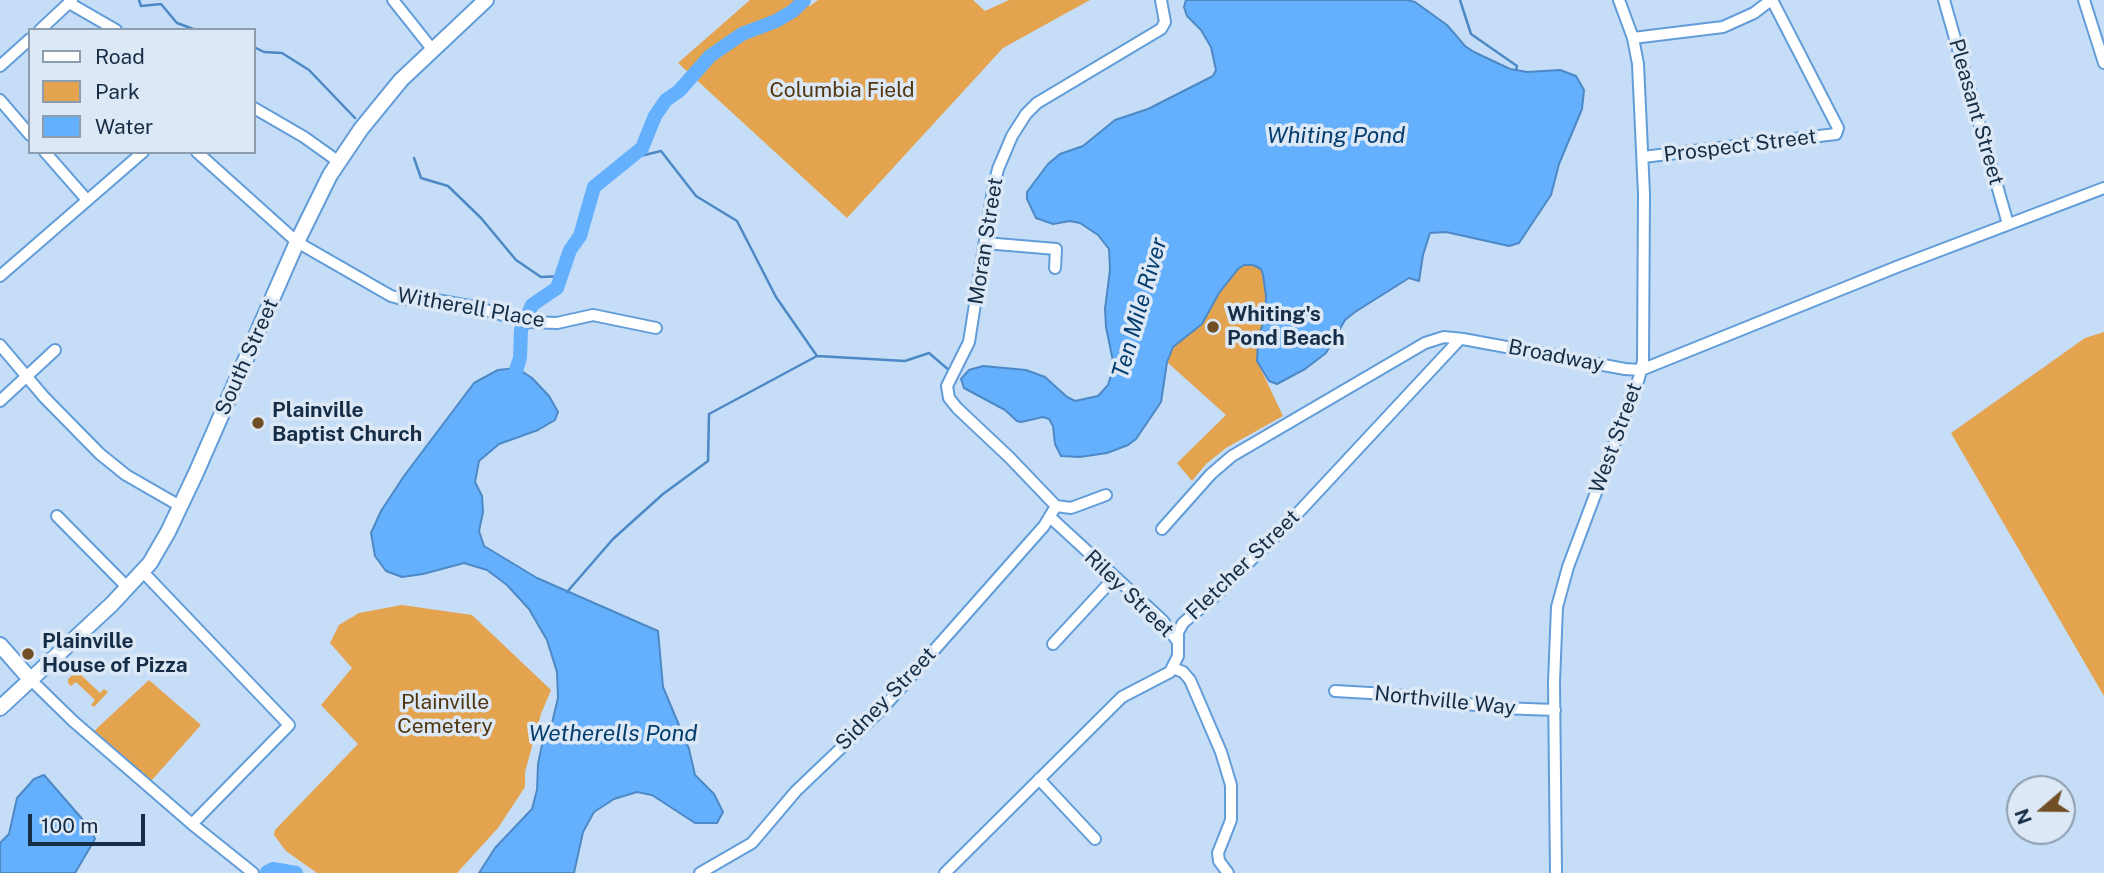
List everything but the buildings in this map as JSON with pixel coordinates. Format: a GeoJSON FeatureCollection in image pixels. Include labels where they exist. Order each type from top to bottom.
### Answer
{"type":"FeatureCollection","features":[{"type":"Feature","properties":{"kind":"main road","name":"South Street"},"geometry":{"type":"LineString","coordinates":[[0,708],[128,588],[156,554],[322,190],[388,95],[432,49],[486,0]]}},
{"type":"Feature","properties":{"kind":"main road"},"geometry":{"type":"LineString","coordinates":[[0,645],[30,679]]}},
{"type":"Feature","properties":{"kind":"street"},"geometry":{"type":"LineString","coordinates":[[393,0],[432,49]]}},
{"type":"Feature","properties":{"kind":"street","name":"Moran Street"},"geometry":{"type":"LineString","coordinates":[[1056,506],[952,402],[947,393],[951,374],[966,351],[971,333],[998,169],[1012,136],[1026,114],[1037,103],[1156,32],[1165,22],[1161,0]]}},
{"type":"Feature","properties":{"kind":"street","name":"West Street"},"geometry":{"type":"LineString","coordinates":[[1556,873],[1555,629],[1559,593],[1641,370],[1644,325],[1643,158],[1638,64],[1633,38],[1619,0]]}},
{"type":"Feature","properties":{"kind":"street"},"geometry":{"type":"LineString","coordinates":[[1633,38],[1713,29],[1754,13],[1771,0]]}},
{"type":"Feature","properties":{"kind":"street","name":"Prospect Street"},"geometry":{"type":"LineString","coordinates":[[1643,158],[1836,134],[1838,128],[1771,0]]}},
{"type":"Feature","properties":{"kind":"street","name":"Pleasant Street"},"geometry":{"type":"LineString","coordinates":[[1944,0],[2008,224]]}},
{"type":"Feature","properties":{"kind":"street"},"geometry":{"type":"LineString","coordinates":[[2084,0],[2104,63]]}},
{"type":"Feature","properties":{"kind":"street"},"geometry":{"type":"LineString","coordinates":[[42,28],[71,2],[113,28]]}},
{"type":"Feature","properties":{"kind":"street"},"geometry":{"type":"LineString","coordinates":[[0,66],[28,41]]}},
{"type":"Feature","properties":{"kind":"street"},"geometry":{"type":"LineString","coordinates":[[0,100],[28,133]]}},
{"type":"Feature","properties":{"kind":"street"},"geometry":{"type":"LineString","coordinates":[[256,109],[304,137],[339,162]]}},
{"type":"Feature","properties":{"kind":"street"},"geometry":{"type":"LineString","coordinates":[[47,154],[87,200]]}},
{"type":"Feature","properties":{"kind":"street"},"geometry":{"type":"LineString","coordinates":[[0,276],[141,154]]}},
{"type":"Feature","properties":{"kind":"street"},"geometry":{"type":"LineString","coordinates":[[199,154],[297,242]]}},
{"type":"Feature","properties":{"kind":"street","name":"Broadway"},"geometry":{"type":"LineString","coordinates":[[1162,529],[1210,474],[1244,448],[1424,344],[1444,337],[1641,370],[2104,188]]}},
{"type":"Feature","properties":{"kind":"street","name":"Witherell Place"},"geometry":{"type":"LineString","coordinates":[[297,242],[391,296],[402,299],[436,300],[526,321],[557,323],[593,315],[656,328]]}},
{"type":"Feature","properties":{"kind":"street"},"geometry":{"type":"LineString","coordinates":[[985,243],[1056,249],[1055,268]]}},
{"type":"Feature","properties":{"kind":"street","name":"Fletcher Street"},"geometry":{"type":"LineString","coordinates":[[1174,668],[1178,656],[1178,632],[1182,624],[1215,596],[1297,514],[1460,339]]}},
{"type":"Feature","properties":{"kind":"street"},"geometry":{"type":"LineString","coordinates":[[0,345],[44,397],[108,461],[180,506]]}},
{"type":"Feature","properties":{"kind":"street"},"geometry":{"type":"LineString","coordinates":[[0,401],[55,350]]}},
{"type":"Feature","properties":{"kind":"street"},"geometry":{"type":"LineString","coordinates":[[1056,506],[1071,508],[1106,495]]}},
{"type":"Feature","properties":{"kind":"street","name":"Sidney Street"},"geometry":{"type":"LineString","coordinates":[[700,873],[752,843],[796,790],[882,709],[1050,517],[1056,506]]}},
{"type":"Feature","properties":{"kind":"street"},"geometry":{"type":"LineString","coordinates":[[57,516],[128,588]]}},
{"type":"Feature","properties":{"kind":"street","name":"Riley Street"},"geometry":{"type":"LineString","coordinates":[[1050,517],[1163,621],[1178,642]]}},
{"type":"Feature","properties":{"kind":"street"},"geometry":{"type":"LineString","coordinates":[[143,572],[289,725],[192,824]]}},
{"type":"Feature","properties":{"kind":"street"},"geometry":{"type":"LineString","coordinates":[[1053,644],[1114,578]]}},
{"type":"Feature","properties":{"kind":"street"},"geometry":{"type":"LineString","coordinates":[[946,873],[1122,697],[1164,676],[1174,668],[1183,671],[1190,680],[1221,752],[1231,785],[1231,820],[1218,853],[1219,861],[1228,873]]}},
{"type":"Feature","properties":{"kind":"street"},"geometry":{"type":"LineString","coordinates":[[30,679],[73,721],[253,873]]}},
{"type":"Feature","properties":{"kind":"street","name":"Northville Way"},"geometry":{"type":"LineString","coordinates":[[1335,691],[1387,694],[1500,708],[1555,710]]}},
{"type":"Feature","properties":{"kind":"street"},"geometry":{"type":"LineString","coordinates":[[1039,779],[1095,839]]}},
{"type":"Feature","properties":{"kind":"green space","name":"Columbia Field"},"geometry":{"type":"Polygon","coordinates":[[[750,0],[801,0],[810,6],[818,0],[973,0],[985,11],[1009,0],[1090,0],[1003,48],[847,218],[678,63],[750,0]]]}},
{"type":"Feature","properties":{"kind":"green space"},"geometry":{"type":"Polygon","coordinates":[[[1248,264],[1261,269],[1266,296],[1257,361],[1283,416],[1226,448],[1206,464],[1192,481],[1177,463],[1226,415],[1167,362],[1168,357],[1177,343],[1202,324],[1219,293],[1238,269],[1248,264]]]}},
{"type":"Feature","properties":{"kind":"green space"},"geometry":{"type":"Polygon","coordinates":[[[2104,332],[2104,696],[1951,433],[2085,338],[2104,332]]]}},
{"type":"Feature","properties":{"kind":"green space","name":"Plainville Cemetery"},"geometry":{"type":"Polygon","coordinates":[[[402,605],[472,615],[551,690],[541,714],[525,772],[525,787],[498,828],[457,873],[317,873],[286,851],[274,835],[275,830],[358,744],[321,705],[352,668],[330,643],[339,625],[359,613],[402,605]]]}},
{"type":"Feature","properties":{"kind":"green space"},"geometry":{"type":"Polygon","coordinates":[[[80,668],[85,670],[82,676],[100,693],[104,689],[108,692],[94,707],[91,705],[95,700],[76,682],[71,686],[68,683],[68,679],[80,668]]]}},
{"type":"Feature","properties":{"kind":"green space"},"geometry":{"type":"Polygon","coordinates":[[[149,680],[201,725],[151,781],[94,731],[149,680]]]}},
{"type":"Feature","properties":{"kind":"water","name":"Whiting Pond"},"geometry":{"type":"Polygon","coordinates":[[[1186,0],[1415,2],[1447,25],[1465,46],[1510,69],[1527,72],[1560,70],[1576,76],[1584,90],[1582,109],[1559,164],[1551,195],[1519,243],[1509,246],[1446,232],[1430,233],[1419,281],[1409,278],[1355,312],[1345,320],[1326,353],[1305,369],[1277,384],[1269,381],[1257,361],[1258,340],[1265,316],[1263,275],[1261,269],[1244,265],[1219,293],[1202,324],[1173,347],[1167,362],[1161,402],[1136,439],[1107,453],[1080,457],[1061,456],[1049,419],[1043,417],[1017,421],[1005,410],[964,388],[961,379],[969,370],[983,366],[1026,370],[1045,377],[1075,401],[1098,396],[1108,385],[1114,366],[1105,309],[1110,270],[1109,249],[1098,235],[1080,223],[1070,221],[1053,224],[1036,218],[1027,199],[1027,192],[1048,164],[1060,154],[1083,146],[1115,120],[1148,109],[1213,76],[1216,70],[1211,47],[1201,30],[1187,16],[1184,7],[1186,0]]]}},
{"type":"Feature","properties":{"kind":"water","name":"Wetherells Pond"},"geometry":{"type":"Polygon","coordinates":[[[517,368],[532,378],[549,396],[558,412],[555,420],[538,430],[499,444],[479,461],[475,482],[482,496],[483,512],[479,531],[484,546],[537,578],[658,631],[663,687],[689,749],[695,775],[714,794],[723,812],[717,823],[695,823],[652,795],[637,792],[614,799],[594,812],[583,832],[574,873],[479,873],[495,848],[532,809],[542,745],[552,723],[558,698],[557,672],[547,640],[529,609],[507,585],[487,570],[464,563],[402,577],[386,571],[375,556],[371,533],[381,511],[404,476],[474,383],[498,370],[517,368]]]}},
{"type":"Feature","properties":{"kind":"water"},"geometry":{"type":"Polygon","coordinates":[[[44,775],[90,828],[95,839],[75,873],[0,873],[0,843],[9,834],[17,798],[34,779],[44,775]]]}},
{"type":"Feature","properties":{"kind":"waterway"},"geometry":{"type":"LineString","coordinates":[[139,0],[141,6],[161,4],[177,23],[191,28]]}},
{"type":"Feature","properties":{"kind":"waterway","name":"Ten Mile River"},"geometry":{"type":"LineString","coordinates":[[512,383],[520,358],[521,330],[532,305],[557,288],[570,250],[580,236],[594,187],[642,148],[655,116],[666,100],[679,91],[710,56],[742,34],[776,21],[793,11],[804,0]]}},
{"type":"Feature","properties":{"kind":"waterway"},"geometry":{"type":"LineString","coordinates":[[1460,0],[1471,34],[1517,66],[1516,70]]}},
{"type":"Feature","properties":{"kind":"waterway"},"geometry":{"type":"LineString","coordinates":[[256,48],[264,52],[282,53],[309,70],[355,118]]}},
{"type":"Feature","properties":{"kind":"waterway"},"geometry":{"type":"LineString","coordinates":[[632,158],[661,151],[696,196],[737,221],[776,297],[817,356]]}},
{"type":"Feature","properties":{"kind":"waterway"},"geometry":{"type":"LineString","coordinates":[[414,158],[421,178],[448,186],[481,218],[516,260],[541,277],[562,276]]}},
{"type":"Feature","properties":{"kind":"waterway","name":"Ten Mile River"},"geometry":{"type":"LineString","coordinates":[[567,592],[613,539],[663,494],[708,461],[709,414],[817,356],[905,361],[929,353],[950,371]]}},
{"type":"Feature","properties":{"kind":"waterway","name":"Ten Mile River"},"geometry":{"type":"LineString","coordinates":[[267,872],[273,869],[296,873]]}},
{"type":"Feature","properties":{"kind":"place","name":"Whiting's Pond Beach"},"geometry":{"type":"Point","coordinates":[1213,327]}},
{"type":"Feature","properties":{"kind":"place","name":"Plainville Baptist Church"},"geometry":{"type":"Point","coordinates":[258,423]}},
{"type":"Feature","properties":{"kind":"place","name":"Plainville House of Pizza"},"geometry":{"type":"Point","coordinates":[28,654]}}]}
